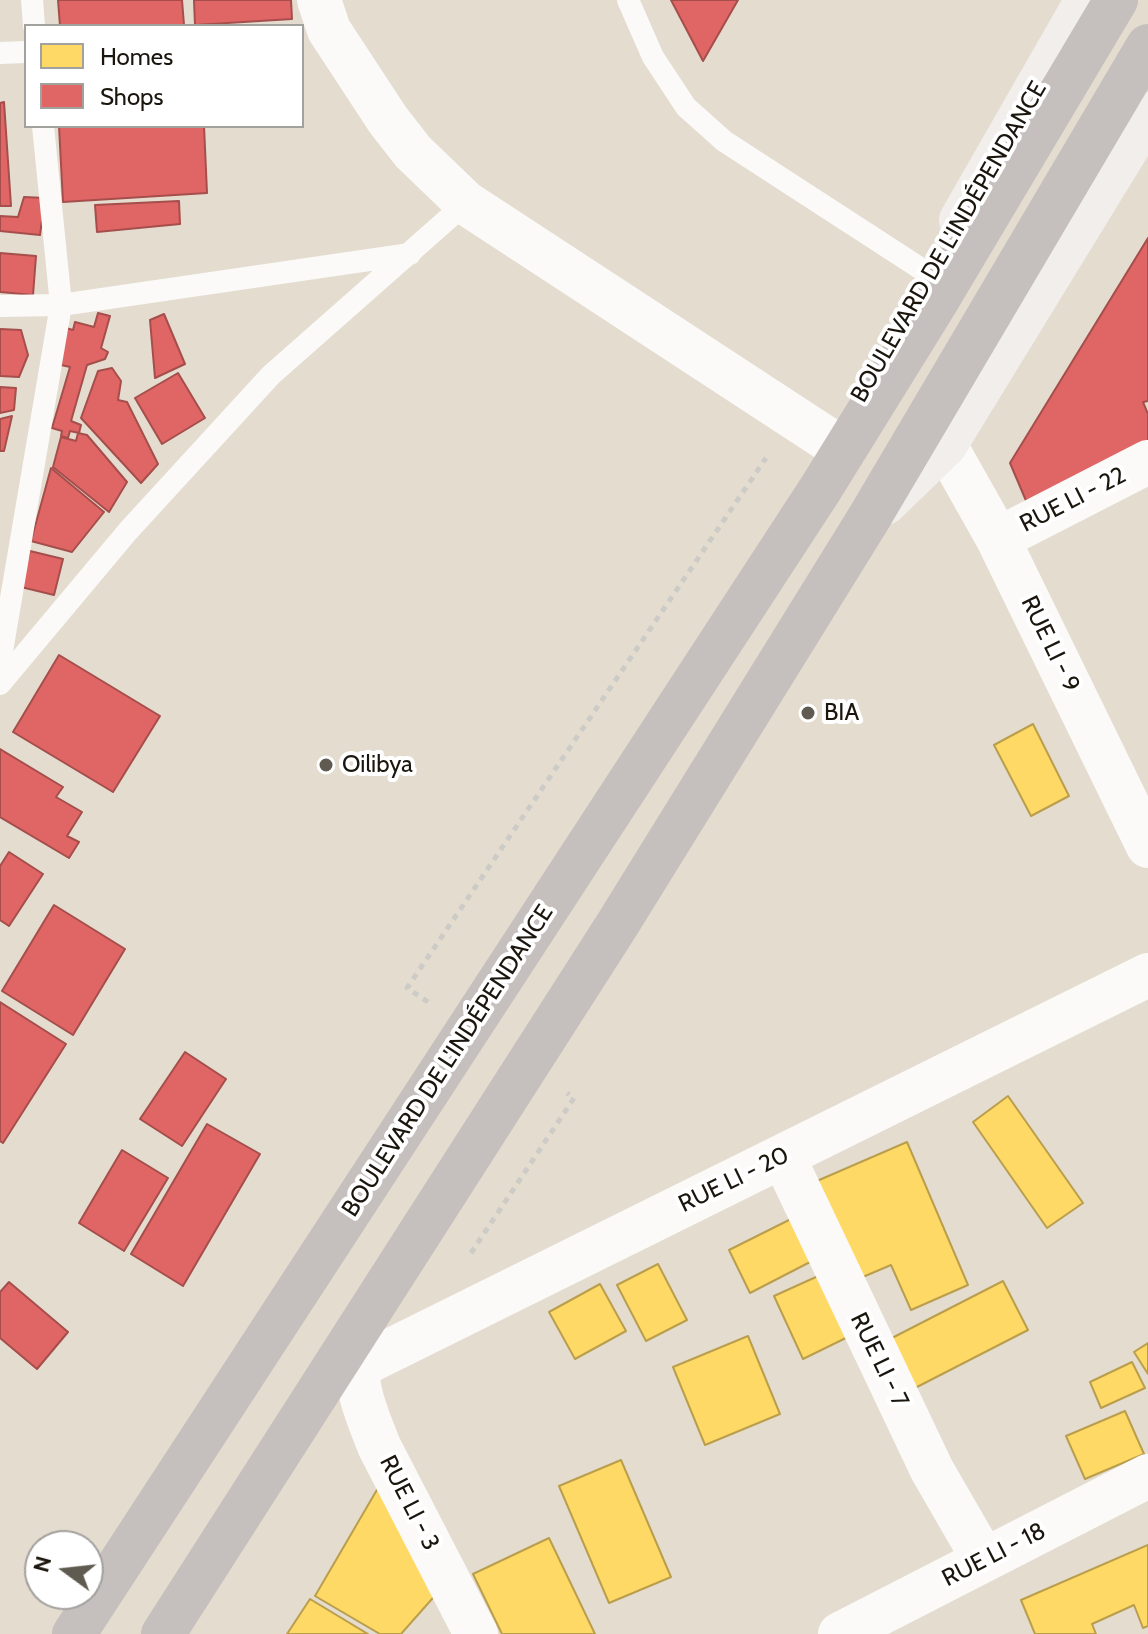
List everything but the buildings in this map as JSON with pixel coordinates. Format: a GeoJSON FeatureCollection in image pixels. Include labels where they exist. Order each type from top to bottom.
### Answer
{"type":"FeatureCollection","features":[{"type":"Feature","properties":{"kind":"main road","name":"BOULEVARD DE L'INDÉPENDANCE"},"geometry":{"type":"LineString","coordinates":[[74,1634],[821,488],[1087,0]]}},
{"type":"Feature","properties":{"kind":"main road"},"geometry":{"type":"LineString","coordinates":[[932,289],[1116,0]]}},
{"type":"Feature","properties":{"kind":"main road"},"geometry":{"type":"LineString","coordinates":[[163,1634],[359,1346],[869,518],[1148,46]]}},
{"type":"Feature","properties":{"kind":"main road"},"geometry":{"type":"LineString","coordinates":[[869,518],[945,445],[1148,114]]}},
{"type":"Feature","properties":{"kind":"main road","name":"BOULEVARD DE L'INDÉPENDANCE"},"geometry":{"type":"LineString","coordinates":[[821,488],[833,443],[932,289]]}},
{"type":"Feature","properties":{"kind":"street"},"geometry":{"type":"LineString","coordinates":[[317,21],[413,152],[466,203],[833,443]]}},
{"type":"Feature","properties":{"kind":"street","name":"RUE LI - 9"},"geometry":{"type":"LineString","coordinates":[[945,445],[998,539],[1148,846]]}},
{"type":"Feature","properties":{"kind":"street","name":"RUE LI - 22"},"geometry":{"type":"LineString","coordinates":[[998,539],[1148,462]]}},
{"type":"Feature","properties":{"kind":"street","name":"RUE LI - 20"},"geometry":{"type":"LineString","coordinates":[[359,1346],[783,1156],[1148,975]]}},
{"type":"Feature","properties":{"kind":"street","name":"RUE LI - 7"},"geometry":{"type":"LineString","coordinates":[[783,1156],[932,1470],[984,1560]]}},
{"type":"Feature","properties":{"kind":"street","name":"RUE LI - 3"},"geometry":{"type":"LineString","coordinates":[[359,1346],[359,1385],[379,1446],[476,1634]]}},
{"type":"Feature","properties":{"kind":"street","name":"RUE LI - 18"},"geometry":{"type":"LineString","coordinates":[[840,1634],[1148,1476]]}},
{"type":"Feature","properties":{"kind":"lane"},"geometry":{"type":"LineString","coordinates":[[32,0],[34,24]]}},
{"type":"Feature","properties":{"kind":"lane"},"geometry":{"type":"LineString","coordinates":[[628,0],[653,57],[686,107],[724,141],[932,289]]}},
{"type":"Feature","properties":{"kind":"lane"},"geometry":{"type":"LineString","coordinates":[[0,53],[24,52]]}},
{"type":"Feature","properties":{"kind":"lane"},"geometry":{"type":"LineString","coordinates":[[0,663],[61,305],[43,128]]}},
{"type":"Feature","properties":{"kind":"lane"},"geometry":{"type":"LineString","coordinates":[[0,684],[128,531],[271,375],[466,203]]}},
{"type":"Feature","properties":{"kind":"lane"},"geometry":{"type":"LineString","coordinates":[[0,306],[61,305],[410,254]]}},
{"type":"Feature","properties":{"kind":"path"},"geometry":{"type":"LineString","coordinates":[[407,988],[793,418]]}},
{"type":"Feature","properties":{"kind":"path"},"geometry":{"type":"LineString","coordinates":[[509,1196],[574,1098]]}},
{"type":"Feature","properties":{"kind":"place","name":"BIA"},"geometry":{"type":"Point","coordinates":[808,713]}},
{"type":"Feature","properties":{"kind":"place","name":"Oilibya"},"geometry":{"type":"Point","coordinates":[326,765]}}]}
